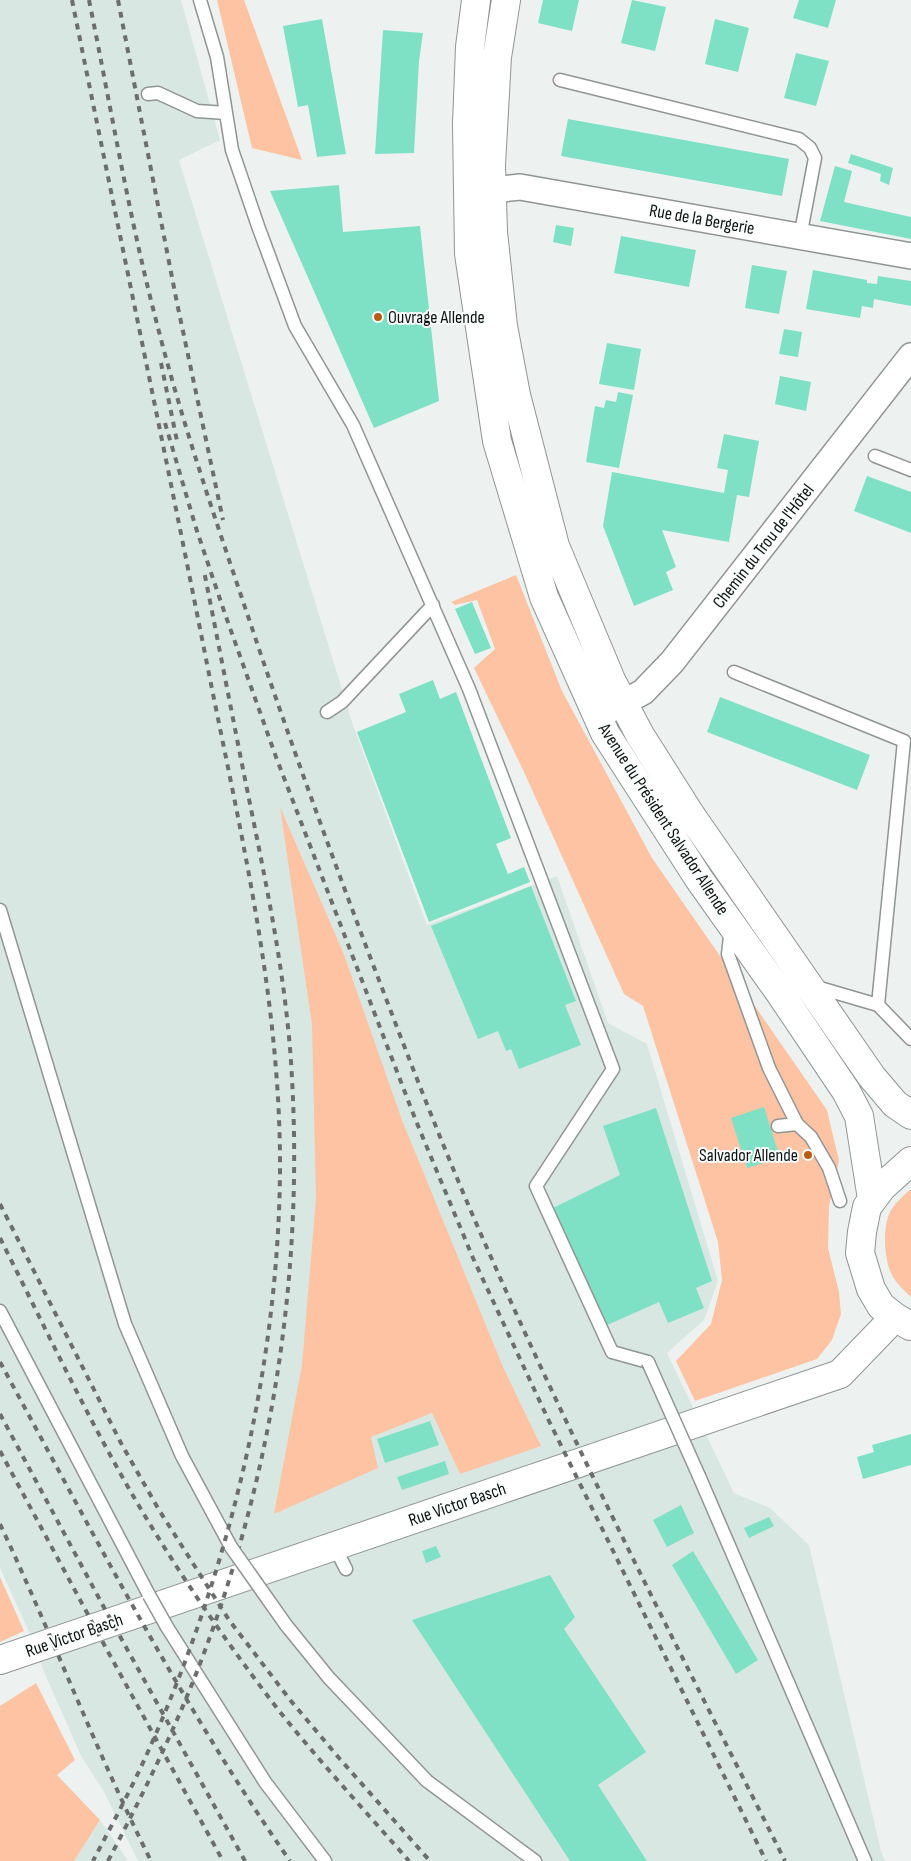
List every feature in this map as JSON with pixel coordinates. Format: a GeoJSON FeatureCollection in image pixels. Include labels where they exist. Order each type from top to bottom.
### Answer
{"type":"FeatureCollection","features":[{"type":"Feature","properties":{"kind":"street","name":"Avenue du Président Salvador Allende"},"geometry":{"type":"LineString","coordinates":[[476,0],[470,47],[467,124],[469,254],[497,441],[544,598],[605,733],[699,879],[846,1091],[859,1116],[872,1199]]}},
{"type":"Feature","properties":{"kind":"street","name":"Avenue du Président Salvador Allende"},"geometry":{"type":"LineString","coordinates":[[506,0],[497,57],[490,165],[493,232],[503,326],[519,404],[555,546],[611,680],[628,701],[640,735],[690,814],[872,1077],[895,1104],[911,1115]]}},
{"type":"Feature","properties":{"kind":"street","name":"Rue de la Bergerie"},"geometry":{"type":"LineString","coordinates":[[492,190],[520,187],[911,256]]}},
{"type":"Feature","properties":{"kind":"street","name":"Chemin du Trou de l'Hôtel"},"geometry":{"type":"LineString","coordinates":[[598,716],[643,692],[672,662],[911,356]]}},
{"type":"Feature","properties":{"kind":"street"},"geometry":{"type":"LineString","coordinates":[[903,1322],[881,1306],[871,1289],[860,1253],[867,1208],[882,1187],[911,1161]]}},
{"type":"Feature","properties":{"kind":"street","name":"Rue Victor Basch"},"geometry":{"type":"LineString","coordinates":[[0,1660],[340,1558],[840,1374],[903,1322]]}},
{"type":"Feature","properties":{"kind":"lane"},"geometry":{"type":"LineString","coordinates":[[200,0],[217,57],[232,150],[295,326],[353,425],[469,689],[613,1069],[536,1186],[612,1352],[648,1362],[865,1861]]}},
{"type":"Feature","properties":{"kind":"lane"},"geometry":{"type":"LineString","coordinates":[[560,80],[799,139],[810,148],[815,158],[800,237]]}},
{"type":"Feature","properties":{"kind":"lane"},"geometry":{"type":"LineString","coordinates":[[148,94],[158,93],[197,111],[226,112]]}},
{"type":"Feature","properties":{"kind":"lane"},"geometry":{"type":"LineString","coordinates":[[875,456],[911,470]]}},
{"type":"Feature","properties":{"kind":"lane"},"geometry":{"type":"LineString","coordinates":[[327,712],[342,702],[433,605]]}},
{"type":"Feature","properties":{"kind":"lane"},"geometry":{"type":"LineString","coordinates":[[734,672],[908,738],[878,1005]]}},
{"type":"Feature","properties":{"kind":"lane"},"geometry":{"type":"LineString","coordinates":[[0,910],[125,1324],[182,1456],[231,1547],[286,1625],[329,1678],[427,1781],[535,1861]]}},
{"type":"Feature","properties":{"kind":"lane"},"geometry":{"type":"LineString","coordinates":[[731,924],[728,954],[769,1068],[797,1124],[811,1138],[829,1168],[840,1202]]}},
{"type":"Feature","properties":{"kind":"lane"},"geometry":{"type":"LineString","coordinates":[[809,985],[878,1005],[911,1039]]}},
{"type":"Feature","properties":{"kind":"lane"},"geometry":{"type":"LineString","coordinates":[[778,1126],[797,1124]]}},
{"type":"Feature","properties":{"kind":"lane"},"geometry":{"type":"LineString","coordinates":[[0,1311],[167,1627],[265,1782],[325,1861]]}},
{"type":"Feature","properties":{"kind":"shaded area"},"geometry":{"type":"Polygon","coordinates":[[[0,0],[181,0],[220,140],[179,160],[353,725],[427,925],[557,876],[608,1023],[647,1044],[718,1281],[704,1320],[667,1353],[734,1493],[770,1508],[809,1545],[881,1851],[885,1861],[138,1861],[104,1792],[81,1756],[0,1568],[0,0]]]}},
{"type":"Feature","properties":{"kind":"shaded area"},"geometry":{"type":"Polygon","coordinates":[[[217,0],[244,0],[302,160],[252,148],[217,0]]]}},
{"type":"Feature","properties":{"kind":"shaded area"},"geometry":{"type":"Polygon","coordinates":[[[516,575],[562,691],[652,858],[827,1110],[839,1161],[829,1206],[828,1248],[839,1292],[841,1314],[832,1340],[817,1359],[695,1401],[676,1361],[711,1324],[722,1280],[718,1242],[643,1006],[624,994],[524,772],[474,668],[495,649],[477,600],[455,605],[451,602],[516,575]]]}},
{"type":"Feature","properties":{"kind":"shaded area"},"geometry":{"type":"Polygon","coordinates":[[[280,807],[343,952],[402,1120],[503,1367],[541,1446],[460,1474],[432,1413],[371,1437],[378,1468],[274,1514],[302,1365],[316,1198],[312,1025],[280,807]]]}},
{"type":"Feature","properties":{"kind":"shaded area"},"geometry":{"type":"Polygon","coordinates":[[[911,1189],[911,1297],[890,1271],[886,1254],[885,1236],[887,1219],[890,1212],[897,1202],[911,1189]]]}},
{"type":"Feature","properties":{"kind":"shaded area"},"geometry":{"type":"Polygon","coordinates":[[[0,1577],[24,1631],[0,1642],[0,1577]]]}},
{"type":"Feature","properties":{"kind":"shaded area"},"geometry":{"type":"Polygon","coordinates":[[[36,1683],[75,1760],[57,1775],[100,1820],[74,1861],[0,1861],[0,1706],[36,1683]]]}},
{"type":"Feature","properties":{"kind":"shaded area"},"geometry":{"type":"Polygon","coordinates":[[[100,1820],[127,1859],[126,1861],[74,1861],[100,1820]]]}},
{"type":"Feature","properties":{"kind":"building"},"geometry":{"type":"Polygon","coordinates":[[[543,0],[579,0],[572,31],[538,23],[543,0]]]}},
{"type":"Feature","properties":{"kind":"building"},"geometry":{"type":"Polygon","coordinates":[[[632,0],[666,7],[655,51],[621,43],[632,0]]]}},
{"type":"Feature","properties":{"kind":"building"},"geometry":{"type":"Polygon","coordinates":[[[799,0],[836,0],[828,28],[793,18],[799,0]]]}},
{"type":"Feature","properties":{"kind":"building"},"geometry":{"type":"Polygon","coordinates":[[[322,19],[346,154],[317,157],[308,105],[298,107],[283,26],[322,19]]]}},
{"type":"Feature","properties":{"kind":"building"},"geometry":{"type":"Polygon","coordinates":[[[715,19],[749,28],[738,72],[705,64],[715,19]]]}},
{"type":"Feature","properties":{"kind":"building"},"geometry":{"type":"Polygon","coordinates":[[[383,30],[423,33],[419,61],[414,153],[375,154],[383,30]]]}},
{"type":"Feature","properties":{"kind":"building"},"geometry":{"type":"Polygon","coordinates":[[[796,53],[829,61],[816,106],[784,98],[796,53]]]}},
{"type":"Feature","properties":{"kind":"building"},"geometry":{"type":"Polygon","coordinates":[[[568,119],[789,159],[782,196],[561,156],[568,119]]]}},
{"type":"Feature","properties":{"kind":"building"},"geometry":{"type":"Polygon","coordinates":[[[851,154],[893,168],[889,185],[880,181],[881,174],[848,163],[851,154]]]}},
{"type":"Feature","properties":{"kind":"building"},"geometry":{"type":"Polygon","coordinates":[[[835,166],[852,171],[844,202],[911,217],[911,239],[820,221],[835,166]]]}},
{"type":"Feature","properties":{"kind":"building","name":"Ouvrage Allende"},"geometry":{"type":"Polygon","coordinates":[[[339,185],[343,232],[420,226],[439,401],[374,428],[270,191],[339,185]]]}},
{"type":"Feature","properties":{"kind":"building"},"geometry":{"type":"Polygon","coordinates":[[[556,225],[574,228],[571,246],[553,242],[556,225]]]}},
{"type":"Feature","properties":{"kind":"building"},"geometry":{"type":"Polygon","coordinates":[[[621,236],[696,250],[689,287],[614,273],[621,236]]]}},
{"type":"Feature","properties":{"kind":"building"},"geometry":{"type":"Polygon","coordinates":[[[752,265],[787,271],[779,314],[745,308],[752,265]]]}},
{"type":"Feature","properties":{"kind":"building"},"geometry":{"type":"Polygon","coordinates":[[[813,270],[867,280],[867,283],[877,284],[878,276],[911,281],[911,306],[874,299],[873,308],[862,306],[860,318],[806,309],[813,270]]]}},
{"type":"Feature","properties":{"kind":"building"},"geometry":{"type":"Polygon","coordinates":[[[784,329],[802,332],[798,357],[779,354],[784,329]]]}},
{"type":"Feature","properties":{"kind":"building"},"geometry":{"type":"Polygon","coordinates":[[[607,343],[641,349],[634,390],[599,384],[607,343]]]}},
{"type":"Feature","properties":{"kind":"building"},"geometry":{"type":"Polygon","coordinates":[[[780,376],[811,382],[806,411],[775,404],[780,376]]]}},
{"type":"Feature","properties":{"kind":"building"},"geometry":{"type":"Polygon","coordinates":[[[618,392],[633,395],[619,468],[586,462],[595,406],[604,408],[606,400],[616,402],[618,392]]]}},
{"type":"Feature","properties":{"kind":"building"},"geometry":{"type":"Polygon","coordinates":[[[724,434],[759,441],[749,497],[737,495],[729,542],[662,530],[676,567],[666,572],[673,590],[634,606],[603,526],[612,472],[724,493],[728,470],[717,468],[724,434]]]}},
{"type":"Feature","properties":{"kind":"building"},"geometry":{"type":"Polygon","coordinates":[[[867,476],[911,492],[911,533],[854,511],[867,476]]]}},
{"type":"Feature","properties":{"kind":"building"},"geometry":{"type":"Polygon","coordinates":[[[472,602],[491,648],[475,654],[455,609],[472,602]]]}},
{"type":"Feature","properties":{"kind":"building"},"geometry":{"type":"Polygon","coordinates":[[[433,680],[440,699],[456,692],[511,838],[496,844],[508,874],[524,867],[530,882],[429,922],[357,732],[406,712],[399,694],[433,680]]]}},
{"type":"Feature","properties":{"kind":"building"},"geometry":{"type":"Polygon","coordinates":[[[720,697],[870,755],[857,790],[707,732],[720,697]]]}},
{"type":"Feature","properties":{"kind":"building"},"geometry":{"type":"Polygon","coordinates":[[[531,886],[576,1001],[565,1005],[581,1045],[519,1069],[511,1049],[506,1051],[498,1031],[478,1039],[431,926],[531,886]]]}},
{"type":"Feature","properties":{"kind":"building"},"geometry":{"type":"Polygon","coordinates":[[[764,1107],[780,1158],[747,1168],[731,1118],[764,1107]]]}},
{"type":"Feature","properties":{"kind":"building"},"geometry":{"type":"Polygon","coordinates":[[[656,1108],[712,1281],[696,1288],[704,1308],[668,1323],[659,1302],[605,1326],[553,1208],[620,1175],[603,1126],[656,1108]]]}},
{"type":"Feature","properties":{"kind":"building"},"geometry":{"type":"Polygon","coordinates":[[[430,1421],[439,1445],[385,1463],[377,1439],[430,1421]]]}},
{"type":"Feature","properties":{"kind":"building"},"geometry":{"type":"Polygon","coordinates":[[[911,1434],[911,1465],[863,1479],[857,1457],[874,1452],[872,1445],[911,1434]]]}},
{"type":"Feature","properties":{"kind":"building"},"geometry":{"type":"Polygon","coordinates":[[[445,1461],[449,1474],[402,1490],[397,1477],[445,1461]]]}},
{"type":"Feature","properties":{"kind":"building"},"geometry":{"type":"Polygon","coordinates":[[[681,1505],[694,1533],[667,1547],[653,1520],[681,1505]]]}},
{"type":"Feature","properties":{"kind":"building"},"geometry":{"type":"Polygon","coordinates":[[[769,1517],[774,1526],[749,1538],[744,1528],[769,1517]]]}},
{"type":"Feature","properties":{"kind":"building"},"geometry":{"type":"Polygon","coordinates":[[[436,1546],[441,1557],[426,1563],[422,1551],[436,1546]]]}},
{"type":"Feature","properties":{"kind":"building"},"geometry":{"type":"Polygon","coordinates":[[[693,1551],[758,1660],[736,1674],[672,1565],[693,1551]]]}},
{"type":"Feature","properties":{"kind":"building"},"geometry":{"type":"Polygon","coordinates":[[[550,1575],[575,1617],[564,1629],[646,1752],[598,1785],[647,1861],[570,1861],[412,1620],[550,1575]]]}},
{"type":"Feature","properties":{"kind":"railway"},"geometry":{"type":"LineString","coordinates":[[72,0],[246,856],[257,919],[274,1045],[279,1108],[280,1172],[277,1248],[269,1325],[258,1401],[242,1477],[222,1551],[198,1625],[171,1697],[141,1767],[93,1861]]}},
{"type":"Feature","properties":{"kind":"railway"},"geometry":{"type":"LineString","coordinates":[[89,0],[138,243],[168,365],[205,487],[259,649],[350,904],[446,1151],[522,1326],[594,1480],[785,1861]]}},
{"type":"Feature","properties":{"kind":"railway"},"geometry":{"type":"LineString","coordinates":[[118,0],[177,303],[223,520]]}},
{"type":"Feature","properties":{"kind":"railway"},"geometry":{"type":"LineString","coordinates":[[161,363],[177,441]]}},
{"type":"Feature","properties":{"kind":"railway"},"geometry":{"type":"LineString","coordinates":[[165,423],[196,528],[276,757],[416,1121],[473,1258],[548,1419],[766,1861]]}},
{"type":"Feature","properties":{"kind":"railway"},"geometry":{"type":"LineString","coordinates":[[108,1861],[158,1762],[191,1687],[226,1591],[247,1519],[264,1447],[287,1301],[294,1153],[292,1078],[286,1006],[262,865],[204,571]]}},
{"type":"Feature","properties":{"kind":"railway"},"geometry":{"type":"LineString","coordinates":[[0,1204],[122,1445],[159,1510],[229,1620],[291,1701],[430,1861]]}},
{"type":"Feature","properties":{"kind":"railway"},"geometry":{"type":"LineString","coordinates":[[0,1238],[106,1448],[145,1516],[193,1592],[244,1665],[280,1712],[327,1769],[409,1861]]}},
{"type":"Feature","properties":{"kind":"railway"},"geometry":{"type":"LineString","coordinates":[[0,1362],[138,1616],[174,1678],[211,1740],[290,1861]]}},
{"type":"Feature","properties":{"kind":"railway"},"geometry":{"type":"LineString","coordinates":[[0,1414],[107,1613],[245,1861]]}},
{"type":"Feature","properties":{"kind":"railway"},"geometry":{"type":"LineString","coordinates":[[0,1451],[223,1861]]}},
{"type":"Feature","properties":{"kind":"railway"},"geometry":{"type":"LineString","coordinates":[[0,1524],[112,1778],[151,1861]]}},
{"type":"Feature","properties":{"kind":"place","name":"Ouvrage Allende"},"geometry":{"type":"Point","coordinates":[378,317]}},
{"type":"Feature","properties":{"kind":"place","name":"Salvador Allende"},"geometry":{"type":"Point","coordinates":[808,1155]}}]}
